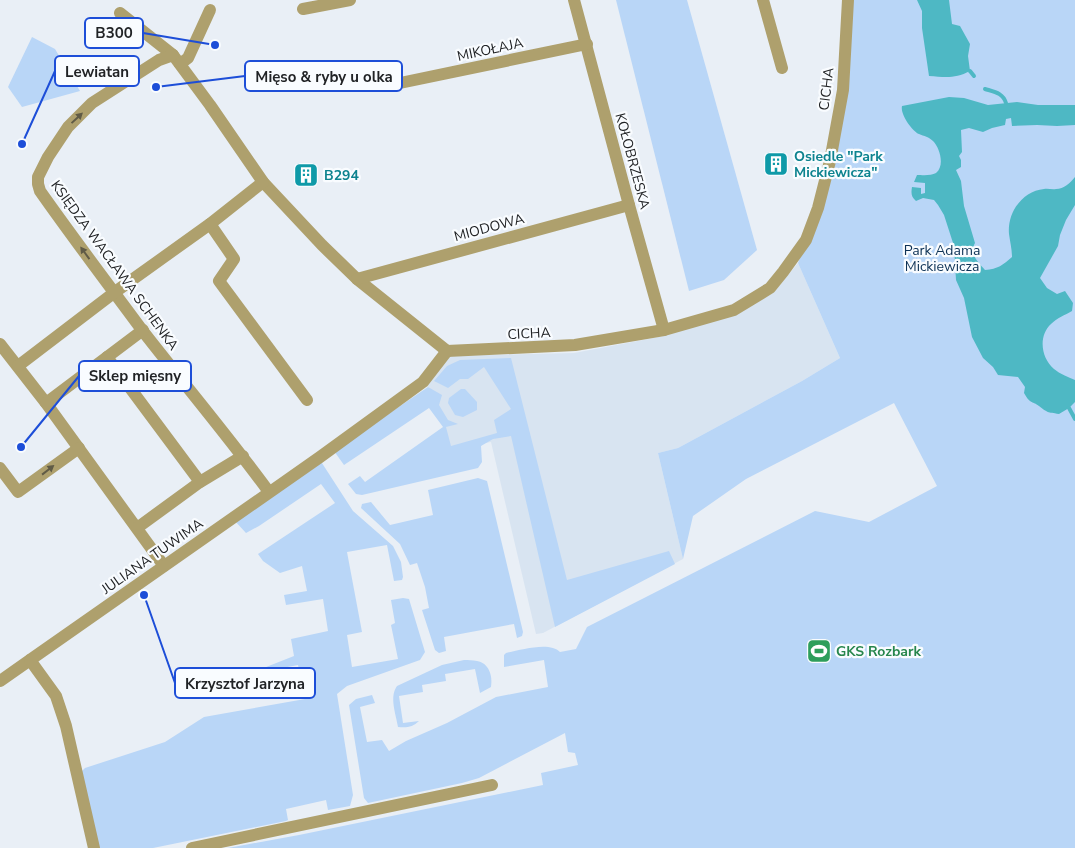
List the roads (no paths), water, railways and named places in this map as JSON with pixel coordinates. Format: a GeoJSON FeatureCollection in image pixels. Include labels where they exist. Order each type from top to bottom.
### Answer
{"type":"FeatureCollection","features":[{"type":"Feature","properties":{"kind":"street"},"geometry":{"type":"LineString","coordinates":[[303,9],[350,0]]}},
{"type":"Feature","properties":{"kind":"street","name":"KOŁOBRZESKA"},"geometry":{"type":"LineString","coordinates":[[574,0],[664,330]]}},
{"type":"Feature","properties":{"kind":"street"},"geometry":{"type":"LineString","coordinates":[[763,0],[782,68]]}},
{"type":"Feature","properties":{"kind":"street","name":"CICHA"},"geometry":{"type":"LineString","coordinates":[[448,351],[575,346],[664,330],[734,310],[770,288],[806,240],[818,208],[830,161],[843,90],[848,0]]}},
{"type":"Feature","properties":{"kind":"street","name":"KSIĘDZA WACŁAWA SCHENKA"},"geometry":{"type":"LineString","coordinates":[[210,10],[188,58],[159,60],[92,103],[68,126],[48,156],[38,177],[38,184],[40,191],[89,258],[269,492]]}},
{"type":"Feature","properties":{"kind":"street"},"geometry":{"type":"LineString","coordinates":[[120,13],[176,60],[210,105],[263,182],[322,246],[357,279],[448,351]]}},
{"type":"Feature","properties":{"kind":"street","name":"MIKOŁAJA"},"geometry":{"type":"LineString","coordinates":[[400,83],[587,44]]}},
{"type":"Feature","properties":{"kind":"street"},"geometry":{"type":"LineString","coordinates":[[18,366],[115,292],[210,224],[263,182]]}},
{"type":"Feature","properties":{"kind":"street","name":"MIODOWA"},"geometry":{"type":"LineString","coordinates":[[357,279],[629,205]]}},
{"type":"Feature","properties":{"kind":"street"},"geometry":{"type":"LineString","coordinates":[[210,224],[234,259],[219,281],[307,400]]}},
{"type":"Feature","properties":{"kind":"street"},"geometry":{"type":"LineString","coordinates":[[46,403],[143,330]]}},
{"type":"Feature","properties":{"kind":"street"},"geometry":{"type":"LineString","coordinates":[[0,344],[46,403],[164,566]]}},
{"type":"Feature","properties":{"kind":"street","name":"JULIANA TUWIMA"},"geometry":{"type":"LineString","coordinates":[[0,681],[423,382],[448,351]]}},
{"type":"Feature","properties":{"kind":"street"},"geometry":{"type":"LineString","coordinates":[[107,357],[200,482]]}},
{"type":"Feature","properties":{"kind":"street"},"geometry":{"type":"LineString","coordinates":[[0,468],[18,492],[78,448]]}},
{"type":"Feature","properties":{"kind":"street"},"geometry":{"type":"LineString","coordinates":[[136,528],[200,482],[243,456]]}},
{"type":"Feature","properties":{"kind":"street"},"geometry":{"type":"LineString","coordinates":[[30,660],[56,696],[66,726],[94,848]]}},
{"type":"Feature","properties":{"kind":"street"},"geometry":{"type":"LineString","coordinates":[[192,848],[492,785]]}},
{"type":"Feature","properties":{"kind":"waterway"},"geometry":{"type":"LineString","coordinates":[[970,71],[974,76]]}},
{"type":"Feature","properties":{"kind":"waterway"},"geometry":{"type":"LineString","coordinates":[[985,89],[1001,95],[1006,103]]}},
{"type":"Feature","properties":{"kind":"waterway"},"geometry":{"type":"LineString","coordinates":[[1069,408],[1075,419]]}},
{"type":"Feature","properties":{"kind":"place","name":"B300"},"geometry":{"type":"Point","coordinates":[215,45]}},
{"type":"Feature","properties":{"kind":"place","name":"Mięso & ryby u olka"},"geometry":{"type":"Point","coordinates":[156,87]}},
{"type":"Feature","properties":{"kind":"place","name":"Lewiatan"},"geometry":{"type":"Point","coordinates":[22,144]}},
{"type":"Feature","properties":{"kind":"place","name":"Osiedle \"Park Mickiewicza\""},"geometry":{"type":"Point","coordinates":[776,164]}},
{"type":"Feature","properties":{"kind":"place","name":"B294"},"geometry":{"type":"Point","coordinates":[306,175]}},
{"type":"Feature","properties":{"kind":"place","name":"Sklep mięsny"},"geometry":{"type":"Point","coordinates":[21,447]}},
{"type":"Feature","properties":{"kind":"place","name":"Krzysztof Jarzyna"},"geometry":{"type":"Point","coordinates":[144,595]}},
{"type":"Feature","properties":{"kind":"place","name":"GKS Rozbark"},"geometry":{"type":"Point","coordinates":[819,651]}},
{"type":"Feature","properties":{"kind":"park label","name":"Park Adama Mickiewicza"},"geometry":{"type":"Point","coordinates":[942,258]}}]}
